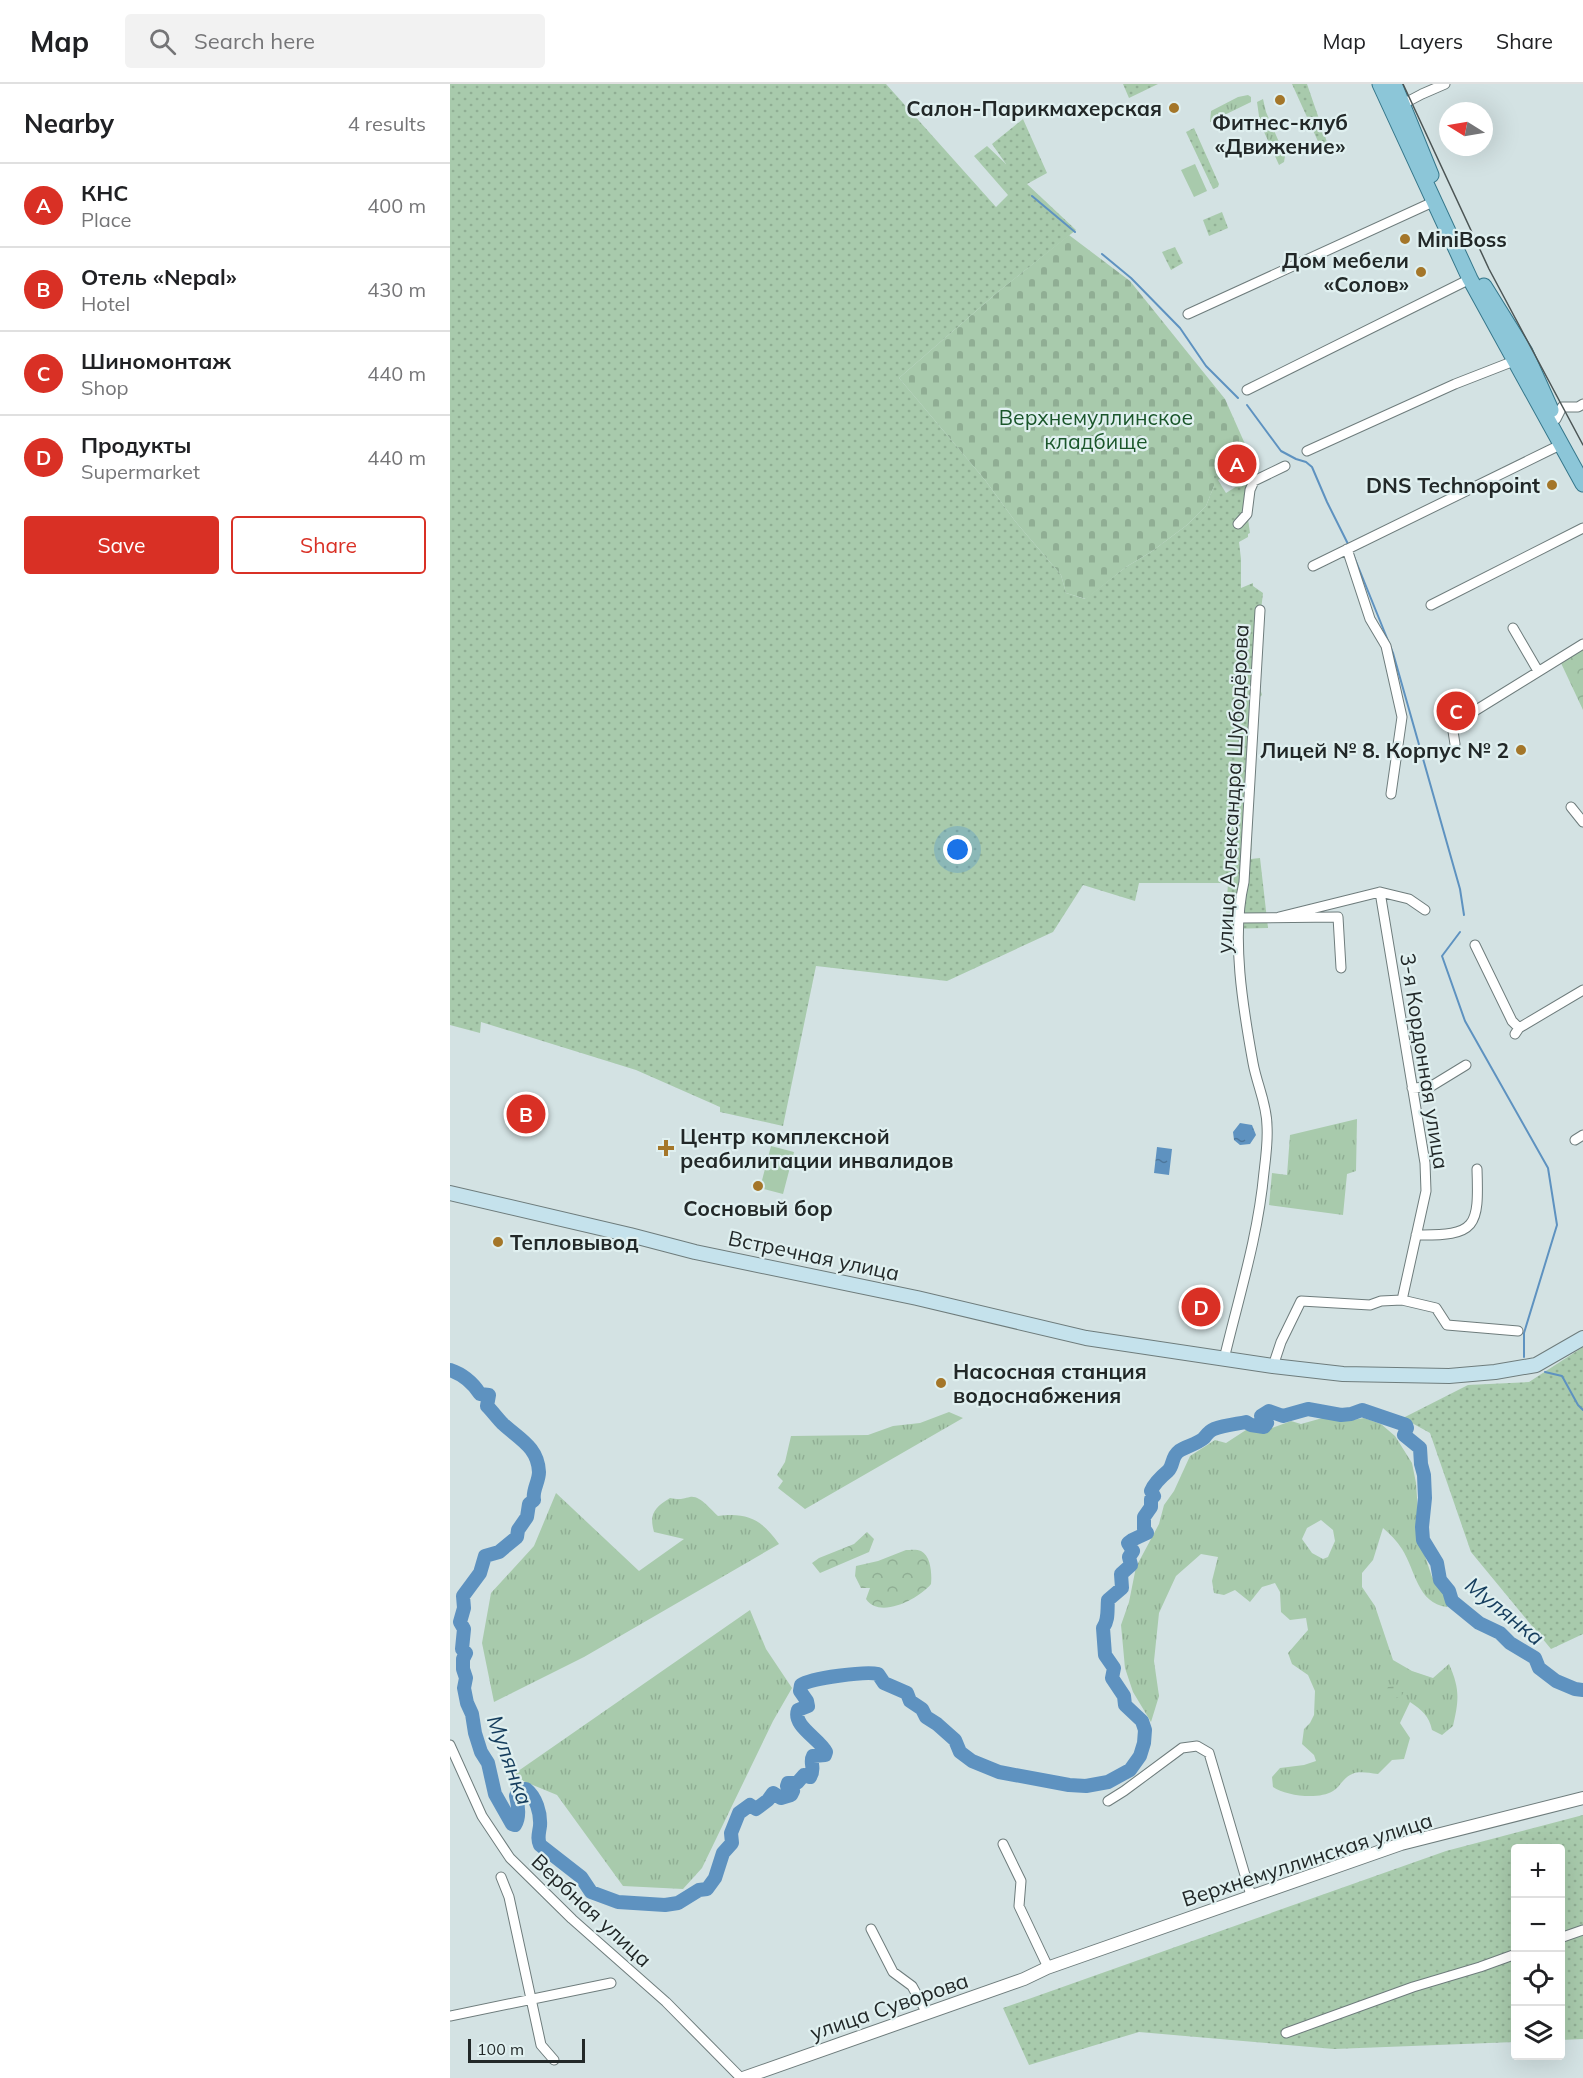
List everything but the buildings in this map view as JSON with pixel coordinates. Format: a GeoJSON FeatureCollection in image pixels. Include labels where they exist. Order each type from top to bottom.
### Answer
{"type":"FeatureCollection","features":[{"type":"Feature","properties":{"kind":"main road"},"geometry":{"type":"LineString","coordinates":[[1380,84],[1470,279],[1583,484]]}},
{"type":"Feature","properties":{"kind":"main road"},"geometry":{"type":"LineString","coordinates":[[1394,84],[1445,207],[1477,274],[1525,352],[1556,419],[1583,468]]}},
{"type":"Feature","properties":{"kind":"main road","name":"Встречная улица"},"geometry":{"type":"LineString","coordinates":[[450,1193],[739,1262],[917,1298],[1096,1340],[1273,1366],[1394,1377],[1484,1373],[1536,1365],[1583,1338]]}},
{"type":"Feature","properties":{"kind":"street"},"geometry":{"type":"LineString","coordinates":[[1404,104],[1422,93],[1445,84]]}},
{"type":"Feature","properties":{"kind":"street"},"geometry":{"type":"LineString","coordinates":[[1188,314],[1433,202]]}},
{"type":"Feature","properties":{"kind":"street"},"geometry":{"type":"LineString","coordinates":[[1247,390],[1470,279]]}},
{"type":"Feature","properties":{"kind":"street"},"geometry":{"type":"LineString","coordinates":[[1307,452],[1455,384],[1514,361]]}},
{"type":"Feature","properties":{"kind":"street"},"geometry":{"type":"LineString","coordinates":[[1556,419],[1562,407],[1578,407],[1583,404]]}},
{"type":"Feature","properties":{"kind":"street"},"geometry":{"type":"LineString","coordinates":[[1312,566],[1560,445]]}},
{"type":"Feature","properties":{"kind":"street"},"geometry":{"type":"LineString","coordinates":[[1238,524],[1247,514],[1250,490],[1254,482],[1285,466]]}},
{"type":"Feature","properties":{"kind":"street"},"geometry":{"type":"LineString","coordinates":[[1431,605],[1583,528]]}},
{"type":"Feature","properties":{"kind":"street"},"geometry":{"type":"LineString","coordinates":[[1343,551],[1370,619],[1386,645],[1402,717],[1391,794]]}},
{"type":"Feature","properties":{"kind":"street","name":"улица Александра Шубодёрова"},"geometry":{"type":"LineString","coordinates":[[1224,1359],[1255,1240],[1267,1140],[1267,1116],[1254,1065],[1241,978],[1240,918],[1260,610]]}},
{"type":"Feature","properties":{"kind":"street"},"geometry":{"type":"LineString","coordinates":[[1513,628],[1538,671]]}},
{"type":"Feature","properties":{"kind":"street"},"geometry":{"type":"LineString","coordinates":[[1455,744],[1452,725],[1583,644]]}},
{"type":"Feature","properties":{"kind":"street"},"geometry":{"type":"LineString","coordinates":[[1571,807],[1583,822]]}},
{"type":"Feature","properties":{"kind":"street"},"geometry":{"type":"LineString","coordinates":[[1279,917],[1380,892],[1408,899],[1425,910]]}},
{"type":"Feature","properties":{"kind":"street","name":"3-я Кордонная улица"},"geometry":{"type":"LineString","coordinates":[[1380,892],[1412,1088],[1426,1191],[1402,1300]]}},
{"type":"Feature","properties":{"kind":"street"},"geometry":{"type":"LineString","coordinates":[[1240,918],[1338,917],[1341,968]]}},
{"type":"Feature","properties":{"kind":"street"},"geometry":{"type":"LineString","coordinates":[[1475,945],[1517,1031],[1583,990]]}},
{"type":"Feature","properties":{"kind":"street"},"geometry":{"type":"LineString","coordinates":[[1412,1088],[1430,1087],[1466,1065]]}},
{"type":"Feature","properties":{"kind":"street","name":"3-я Кордонная улица"},"geometry":{"type":"LineString","coordinates":[[1416,1235],[1461,1232],[1472,1222],[1478,1201],[1477,1169]]}},
{"type":"Feature","properties":{"kind":"street"},"geometry":{"type":"LineString","coordinates":[[1273,1366],[1281,1342],[1301,1301],[1370,1305],[1381,1301],[1402,1300],[1436,1308],[1447,1325],[1518,1331]]}},
{"type":"Feature","properties":{"kind":"street","name":"Вербная улица"},"geometry":{"type":"LineString","coordinates":[[450,1745],[482,1816],[510,1858],[572,1919],[666,2002],[742,2078]]}},
{"type":"Feature","properties":{"kind":"street"},"geometry":{"type":"LineString","coordinates":[[1108,1801],[1182,1748],[1197,1746],[1209,1753],[1250,1897]]}},
{"type":"Feature","properties":{"kind":"street","name":"Верхнемуллинская улица"},"geometry":{"type":"LineString","coordinates":[[1047,1968],[1401,1844],[1583,1798]]}},
{"type":"Feature","properties":{"kind":"street"},"geometry":{"type":"LineString","coordinates":[[1003,1844],[1021,1881],[1019,1906],[1047,1968]]}},
{"type":"Feature","properties":{"kind":"street"},"geometry":{"type":"LineString","coordinates":[[501,1877],[509,1897],[541,2045],[554,2060]]}},
{"type":"Feature","properties":{"kind":"street"},"geometry":{"type":"LineString","coordinates":[[871,1929],[893,1972],[912,1986],[927,2013]]}},
{"type":"Feature","properties":{"kind":"street"},"geometry":{"type":"LineString","coordinates":[[1565,1936],[1583,1930]]}},
{"type":"Feature","properties":{"kind":"street"},"geometry":{"type":"LineString","coordinates":[[1286,2033],[1511,1955]]}},
{"type":"Feature","properties":{"kind":"street","name":"улица Суворова"},"geometry":{"type":"LineString","coordinates":[[742,2078],[1024,1980],[1047,1968]]}},
{"type":"Feature","properties":{"kind":"street"},"geometry":{"type":"LineString","coordinates":[[450,2016],[611,1983]]}},
{"type":"Feature","properties":{"kind":"green space"},"geometry":{"type":"Polygon","coordinates":[[[450,84],[886,84],[996,207],[1008,195],[974,156],[987,146],[1006,164],[992,144],[1023,119],[1047,173],[1027,184],[1076,230],[999,291],[899,378],[1061,575],[1066,593],[1085,599],[1126,567],[1151,552],[1187,525],[1206,506],[1214,486],[1214,468],[1234,452],[1236,456],[1220,466],[1225,475],[1218,480],[1226,493],[1250,478],[1248,519],[1250,533],[1248,537],[1239,542],[1241,588],[1253,583],[1253,586],[1263,593],[1254,669],[1262,695],[1250,706],[1253,804],[1251,859],[1260,858],[1268,928],[1225,929],[1228,883],[1139,883],[1135,901],[1083,885],[1053,932],[947,981],[816,966],[783,1126],[720,1112],[720,1107],[636,1070],[481,1022],[480,1033],[450,1025],[450,84]]]}},
{"type":"Feature","properties":{"kind":"green space"},"geometry":{"type":"Polygon","coordinates":[[[1123,84],[1158,84],[1129,98],[1123,84]]]}},
{"type":"Feature","properties":{"kind":"green space"},"geometry":{"type":"Polygon","coordinates":[[[1292,84],[1307,84],[1328,145],[1321,148],[1292,84]]]}},
{"type":"Feature","properties":{"kind":"green space"},"geometry":{"type":"Polygon","coordinates":[[[1248,95],[1251,97],[1251,102],[1210,122],[1211,111],[1238,97],[1248,95]]]}},
{"type":"Feature","properties":{"kind":"green space"},"geometry":{"type":"Polygon","coordinates":[[[1263,99],[1266,112],[1285,156],[1284,162],[1279,165],[1260,123],[1257,102],[1263,99]]]}},
{"type":"Feature","properties":{"kind":"green space"},"geometry":{"type":"Polygon","coordinates":[[[1194,128],[1219,184],[1213,189],[1186,132],[1194,128]]]}},
{"type":"Feature","properties":{"kind":"green space"},"geometry":{"type":"Polygon","coordinates":[[[1195,164],[1207,191],[1194,197],[1181,170],[1195,164]]]}},
{"type":"Feature","properties":{"kind":"green space"},"geometry":{"type":"Polygon","coordinates":[[[1222,212],[1228,228],[1209,236],[1203,220],[1222,212]]]}},
{"type":"Feature","properties":{"kind":"green space","name":"Верхнемуллинское кладбище"},"geometry":{"type":"Polygon","coordinates":[[[1069,235],[1130,281],[1225,399],[1245,444],[1214,468],[1214,486],[1206,506],[1187,525],[1151,552],[1126,567],[1086,599],[1066,593],[1061,575],[899,378],[999,291],[1069,235]]]}},
{"type":"Feature","properties":{"kind":"green space"},"geometry":{"type":"Polygon","coordinates":[[[1175,247],[1183,263],[1171,270],[1162,252],[1175,247]]]}},
{"type":"Feature","properties":{"kind":"green space"},"geometry":{"type":"Polygon","coordinates":[[[1583,648],[1583,710],[1561,663],[1583,648]]]}},
{"type":"Feature","properties":{"kind":"green space"},"geometry":{"type":"Polygon","coordinates":[[[1357,1119],[1356,1171],[1347,1174],[1343,1215],[1269,1205],[1272,1173],[1287,1175],[1290,1135],[1357,1119]]]}},
{"type":"Feature","properties":{"kind":"green space"},"geometry":{"type":"Polygon","coordinates":[[[771,1146],[794,1152],[783,1194],[760,1188],[771,1146]]]}},
{"type":"Feature","properties":{"kind":"green space"},"geometry":{"type":"Polygon","coordinates":[[[1583,1347],[1583,1634],[1551,1649],[1471,1552],[1430,1433],[1403,1418],[1468,1385],[1529,1382],[1583,1347]]]}},
{"type":"Feature","properties":{"kind":"green space"},"geometry":{"type":"Polygon","coordinates":[[[949,1412],[963,1418],[805,1509],[778,1488],[783,1481],[777,1475],[785,1462],[791,1436],[868,1435],[893,1426],[920,1423],[949,1412]]]}},
{"type":"Feature","properties":{"kind":"green space"},"geometry":{"type":"Polygon","coordinates":[[[1326,1417],[1346,1421],[1364,1418],[1381,1424],[1395,1436],[1412,1463],[1416,1483],[1420,1541],[1432,1577],[1447,1593],[1449,1603],[1447,1607],[1437,1604],[1423,1593],[1402,1549],[1383,1528],[1373,1560],[1362,1573],[1362,1587],[1375,1606],[1393,1660],[1412,1671],[1433,1678],[1449,1664],[1457,1695],[1453,1726],[1442,1735],[1432,1730],[1424,1714],[1410,1702],[1400,1723],[1410,1738],[1404,1759],[1392,1760],[1378,1774],[1355,1773],[1347,1777],[1333,1791],[1311,1796],[1286,1793],[1273,1787],[1272,1777],[1280,1768],[1316,1761],[1314,1755],[1302,1744],[1304,1729],[1314,1715],[1315,1691],[1308,1675],[1292,1664],[1288,1653],[1308,1630],[1306,1618],[1290,1620],[1281,1612],[1280,1592],[1275,1583],[1262,1587],[1250,1602],[1235,1590],[1224,1595],[1214,1593],[1212,1581],[1218,1557],[1201,1554],[1176,1576],[1159,1613],[1154,1661],[1159,1696],[1151,1722],[1133,1692],[1125,1668],[1121,1625],[1129,1602],[1136,1567],[1159,1524],[1164,1505],[1174,1491],[1190,1456],[1215,1440],[1226,1443],[1246,1430],[1272,1428],[1291,1421],[1301,1424],[1326,1417]],[[1321,1520],[1307,1528],[1302,1539],[1312,1553],[1323,1559],[1328,1557],[1335,1541],[1333,1530],[1321,1520]]]}},
{"type":"Feature","properties":{"kind":"green space"},"geometry":{"type":"Polygon","coordinates":[[[556,1493],[639,1571],[684,1539],[654,1532],[652,1520],[654,1512],[670,1498],[698,1498],[718,1516],[738,1515],[753,1519],[767,1529],[779,1544],[584,1657],[494,1702],[482,1643],[491,1593],[534,1546],[556,1493]]]}},
{"type":"Feature","properties":{"kind":"green space"},"geometry":{"type":"Polygon","coordinates":[[[867,1532],[874,1539],[869,1552],[820,1573],[812,1563],[854,1544],[867,1532]]]}},
{"type":"Feature","properties":{"kind":"green space"},"geometry":{"type":"Polygon","coordinates":[[[906,1550],[919,1550],[927,1557],[931,1570],[931,1584],[926,1590],[900,1605],[881,1607],[872,1605],[866,1599],[870,1588],[861,1588],[855,1576],[856,1566],[878,1561],[906,1550]]]}},
{"type":"Feature","properties":{"kind":"green space"},"geometry":{"type":"Polygon","coordinates":[[[750,1610],[766,1649],[792,1688],[773,1721],[702,1868],[683,1889],[623,1886],[557,1795],[511,1776],[750,1610]]]}},
{"type":"Feature","properties":{"kind":"green space"},"geometry":{"type":"Polygon","coordinates":[[[1397,1685],[1406,1689],[1395,1699],[1386,1691],[1388,1687],[1397,1685]]]}},
{"type":"Feature","properties":{"kind":"green space"},"geometry":{"type":"Polygon","coordinates":[[[1583,1815],[1583,2039],[1565,2040],[1565,1844],[1511,1844],[1511,2042],[1334,2049],[1139,2032],[1029,2065],[1003,2008],[1446,1851],[1583,1815]]]}},
{"type":"Feature","properties":{"kind":"water"},"geometry":{"type":"Polygon","coordinates":[[[1240,1123],[1252,1125],[1256,1135],[1250,1144],[1240,1145],[1234,1140],[1233,1132],[1240,1123]]]}},
{"type":"Feature","properties":{"kind":"water"},"geometry":{"type":"Polygon","coordinates":[[[1157,1147],[1172,1149],[1169,1175],[1154,1173],[1157,1147]]]}},
{"type":"Feature","properties":{"kind":"waterway"},"geometry":{"type":"LineString","coordinates":[[1032,196],[1075,232]]}},
{"type":"Feature","properties":{"kind":"waterway"},"geometry":{"type":"LineString","coordinates":[[1102,254],[1131,278],[1180,328],[1206,366],[1238,398]]}},
{"type":"Feature","properties":{"kind":"waterway"},"geometry":{"type":"LineString","coordinates":[[1247,405],[1281,451],[1312,467],[1349,546]]}},
{"type":"Feature","properties":{"kind":"waterway"},"geometry":{"type":"LineString","coordinates":[[1353,554],[1393,653],[1460,889],[1464,915]]}},
{"type":"Feature","properties":{"kind":"waterway"},"geometry":{"type":"LineString","coordinates":[[1460,932],[1442,956],[1465,1021],[1548,1168],[1557,1225],[1524,1333],[1524,1357]]}},
{"type":"Feature","properties":{"kind":"waterway","name":"Мулянка"},"geometry":{"type":"LineString","coordinates":[[450,1370],[467,1379],[480,1394],[489,1395],[487,1406],[531,1450],[538,1463],[539,1472],[534,1500],[529,1504],[527,1517],[518,1530],[517,1537],[499,1552],[485,1556],[480,1573],[463,1596],[464,1608],[460,1622],[464,1629],[462,1649],[466,1653],[463,1659],[466,1678],[464,1688],[475,1733],[481,1752],[488,1763],[495,1794],[512,1824],[515,1825],[518,1818],[516,1796],[519,1790],[526,1789],[533,1796],[539,1811],[540,1845],[581,1877],[591,1892],[618,1902],[665,1905],[678,1903],[699,1890],[707,1889],[715,1878],[723,1853],[732,1843],[731,1833],[739,1813],[750,1805],[756,1809],[773,1793],[781,1798],[791,1795],[793,1791],[787,1786],[788,1783],[797,1783],[804,1775],[810,1777],[813,1756],[825,1755],[826,1752],[803,1727],[797,1716],[798,1710],[808,1706],[800,1691],[801,1685],[807,1682],[851,1674],[878,1674],[884,1683],[907,1693],[910,1701],[922,1709],[926,1717],[955,1740],[960,1752],[972,1761],[999,1772],[1086,1786],[1108,1782],[1130,1770],[1140,1756],[1145,1730],[1142,1721],[1125,1705],[1124,1696],[1112,1678],[1114,1668],[1105,1655],[1103,1628],[1107,1618],[1108,1600],[1122,1588],[1121,1574],[1131,1565],[1129,1557],[1133,1551],[1128,1543],[1147,1533],[1144,1529],[1144,1517],[1151,1507],[1151,1499],[1154,1496],[1151,1491],[1170,1469],[1176,1453],[1218,1428],[1246,1422],[1264,1427],[1267,1423],[1261,1416],[1269,1411],[1283,1416],[1308,1409],[1341,1415],[1362,1410],[1406,1425],[1404,1435],[1420,1448],[1424,1475],[1423,1540],[1437,1563],[1440,1580],[1449,1591],[1452,1601],[1479,1623],[1500,1633],[1510,1643],[1535,1658],[1539,1668],[1556,1681],[1583,1690]]}},
{"type":"Feature","properties":{"kind":"waterway"},"geometry":{"type":"LineString","coordinates":[[1545,1372],[1562,1376],[1583,1410]]}},
{"type":"Feature","properties":{"kind":"tram line"},"geometry":{"type":"LineString","coordinates":[[1403,84],[1489,269],[1583,445]]}},
{"type":"Feature","properties":{"kind":"place","name":"Фитнес-клуб «Движение»"},"geometry":{"type":"Point","coordinates":[1280,100]}},
{"type":"Feature","properties":{"kind":"place","name":"Салон-Парикмахерская"},"geometry":{"type":"Point","coordinates":[1174,108]}},
{"type":"Feature","properties":{"kind":"place","name":"MiniBoss"},"geometry":{"type":"Point","coordinates":[1405,239]}},
{"type":"Feature","properties":{"kind":"place","name":"Дом мебели «Солов»"},"geometry":{"type":"Point","coordinates":[1421,272]}},
{"type":"Feature","properties":{"kind":"place","name":"КНС"},"geometry":{"type":"Point","coordinates":[1237,464]}},
{"type":"Feature","properties":{"kind":"place","name":"DNS Technopoint"},"geometry":{"type":"Point","coordinates":[1552,485]}},
{"type":"Feature","properties":{"kind":"place","name":"Шиномонтаж"},"geometry":{"type":"Point","coordinates":[1456,711]}},
{"type":"Feature","properties":{"kind":"place","name":"Лицей № 8. Корпус № 2"},"geometry":{"type":"Point","coordinates":[1521,750]}},
{"type":"Feature","properties":{"kind":"place","name":"Отель «Nepal»"},"geometry":{"type":"Point","coordinates":[526,1114]}},
{"type":"Feature","properties":{"kind":"place","name":"Центр комплексной реабилитации инвалидов"},"geometry":{"type":"Point","coordinates":[666,1148]}},
{"type":"Feature","properties":{"kind":"place","name":"Сосновый бор"},"geometry":{"type":"Point","coordinates":[758,1186]}},
{"type":"Feature","properties":{"kind":"place","name":"Тепловывод"},"geometry":{"type":"Point","coordinates":[498,1242]}},
{"type":"Feature","properties":{"kind":"place","name":"Пpoдукты"},"geometry":{"type":"Point","coordinates":[1201,1307]}},
{"type":"Feature","properties":{"kind":"place","name":"Насосная станция водоснабжения"},"geometry":{"type":"Point","coordinates":[941,1383]}}]}
